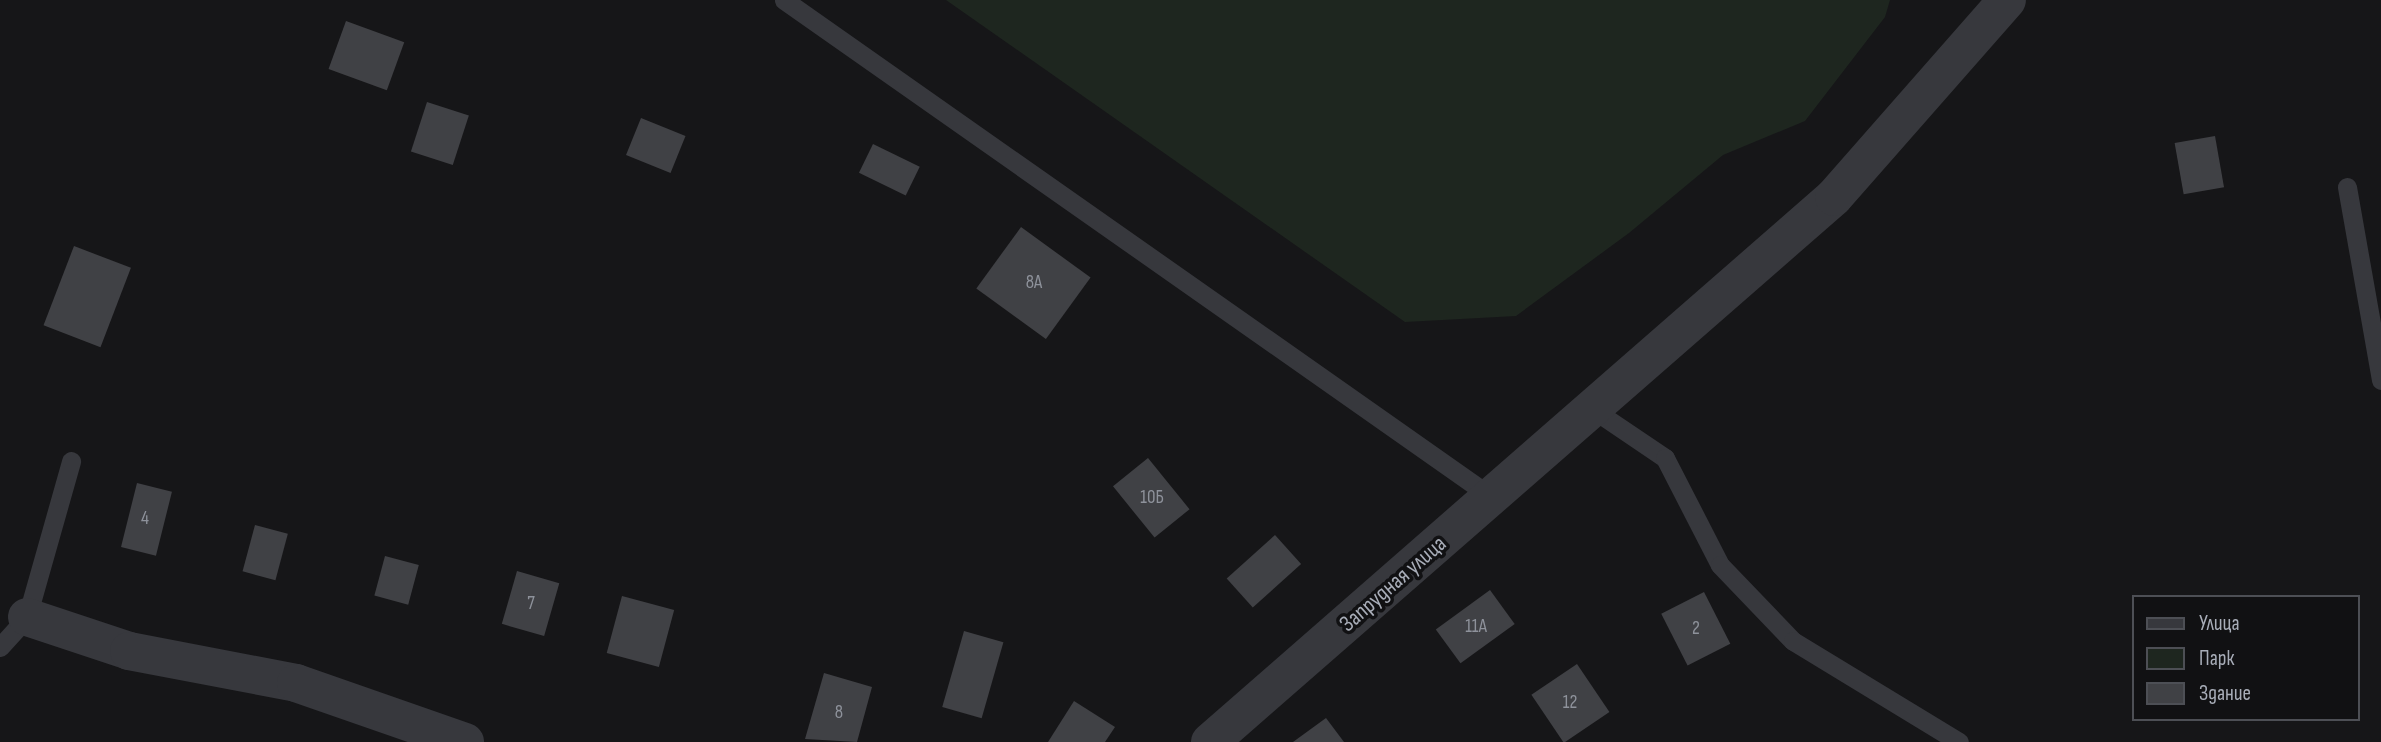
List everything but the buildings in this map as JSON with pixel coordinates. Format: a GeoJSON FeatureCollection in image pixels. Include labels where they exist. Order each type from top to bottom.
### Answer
{"type":"FeatureCollection","features":[{"type":"Feature","properties":{"kind":"street","name":"Запрудная улица"},"geometry":{"type":"LineString","coordinates":[[1210,742],[1585,418],[1833,197],[2007,0]]}},
{"type":"Feature","properties":{"kind":"street"},"geometry":{"type":"LineString","coordinates":[[27,617],[129,652],[296,683],[465,742]]}},
{"type":"Feature","properties":{"kind":"lane"},"geometry":{"type":"LineString","coordinates":[[784,0],[1493,498]]}},
{"type":"Feature","properties":{"kind":"lane"},"geometry":{"type":"LineString","coordinates":[[2347,187],[2381,380]]}},
{"type":"Feature","properties":{"kind":"lane"},"geometry":{"type":"LineString","coordinates":[[1585,418],[1665,458],[1720,565],[1793,641],[1959,742]]}},
{"type":"Feature","properties":{"kind":"lane"},"geometry":{"type":"LineString","coordinates":[[0,647],[27,617],[71,461]]}},
{"type":"Feature","properties":{"kind":"green space"},"geometry":{"type":"Polygon","coordinates":[[[946,0],[1890,0],[1885,17],[1805,121],[1723,155],[1629,233],[1516,316],[1405,322],[946,0]]]}}]}
